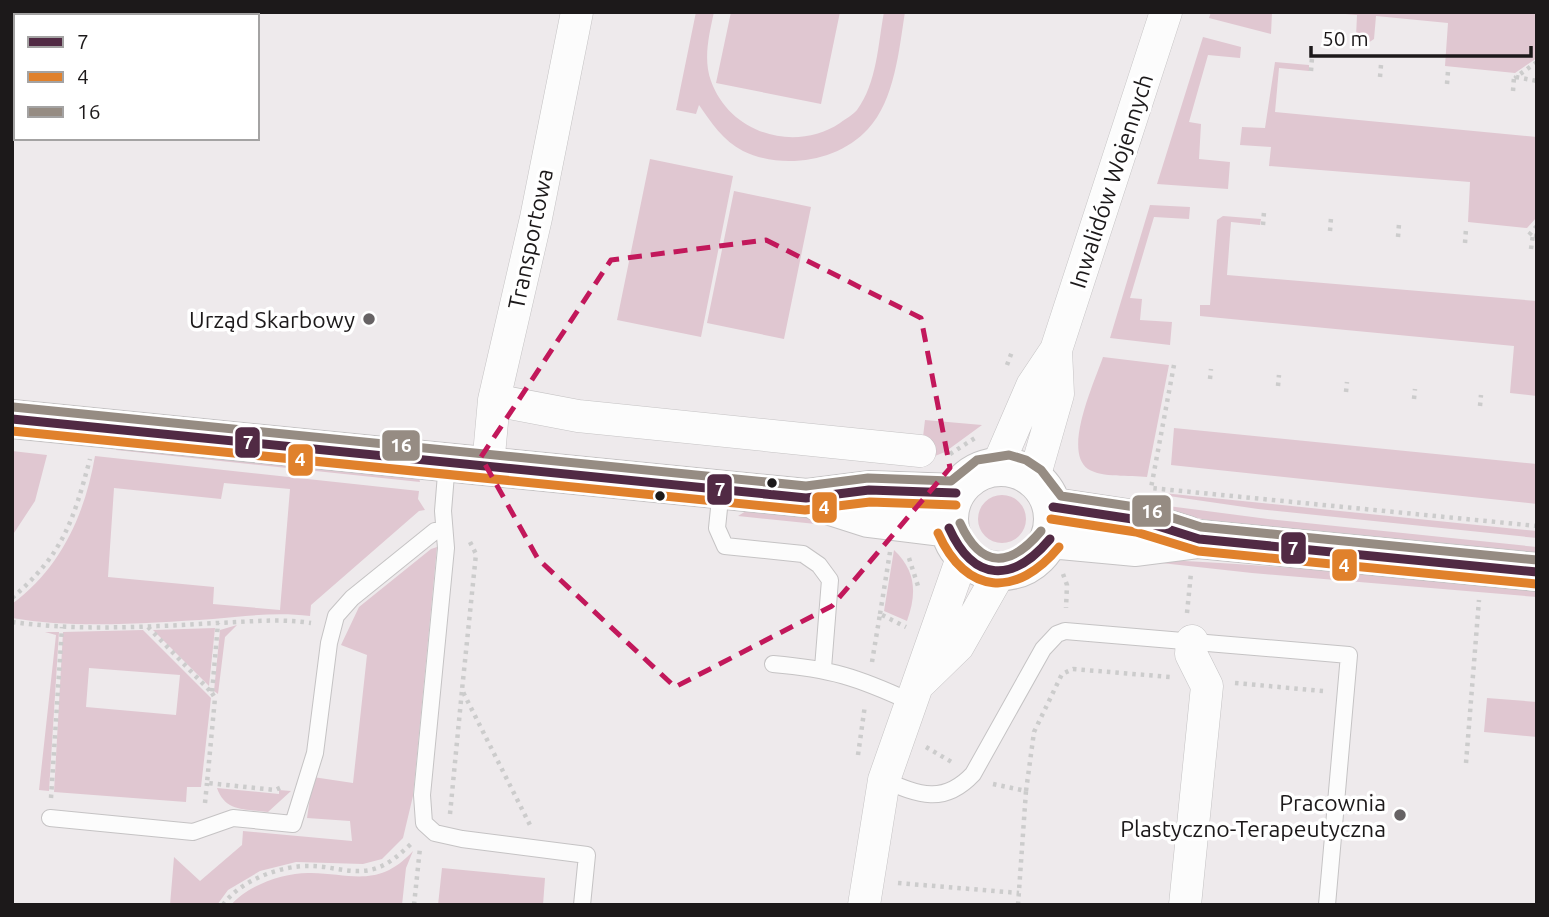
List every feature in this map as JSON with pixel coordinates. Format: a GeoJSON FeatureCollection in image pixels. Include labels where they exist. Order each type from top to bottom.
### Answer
{"type":"FeatureCollection","features":[{"type":"Feature","properties":{"kind":"street","name":"Transportowa"},"geometry":{"type":"LineString","coordinates":[[488,466],[494,400],[536,218],[577,12]]}},
{"type":"Feature","properties":{"kind":"street","name":"Inwalidów Wojennych"},"geometry":{"type":"LineString","coordinates":[[997,467],[1032,386],[1056,350],[1166,12]]}},
{"type":"Feature","properties":{"kind":"street","name":"Inwalidów Wojennych"},"geometry":{"type":"LineString","coordinates":[[1046,508],[1058,394],[1056,350]]}},
{"type":"Feature","properties":{"kind":"street"},"geometry":{"type":"LineString","coordinates":[[494,400],[578,416],[920,451]]}},
{"type":"Feature","properties":{"kind":"street"},"geometry":{"type":"LineString","coordinates":[[12,419],[806,498],[868,518],[956,525]]}},
{"type":"Feature","properties":{"kind":"street"},"geometry":{"type":"LineString","coordinates":[[864,905],[884,780],[913,695],[967,480],[980,471],[1010,467],[1046,508],[1139,520],[1199,539],[1537,572]]}},
{"type":"Feature","properties":{"kind":"street"},"geometry":{"type":"LineString","coordinates":[[956,525],[986,570],[1000,572],[1021,568],[1038,556],[1046,508]]}},
{"type":"Feature","properties":{"kind":"street"},"geometry":{"type":"LineString","coordinates":[[913,695],[958,646],[1000,572]]}},
{"type":"Feature","properties":{"kind":"street"},"geometry":{"type":"LineString","coordinates":[[1185,905],[1207,686],[1191,654],[1192,641]]}},
{"type":"Feature","properties":{"kind":"lane"},"geometry":{"type":"LineString","coordinates":[[447,462],[444,530],[446,548],[422,795],[424,823],[435,833],[448,836],[587,855],[582,905]]}},
{"type":"Feature","properties":{"kind":"lane"},"geometry":{"type":"LineString","coordinates":[[721,489],[717,528],[724,546],[803,554],[818,565],[830,580],[823,668]]}},
{"type":"Feature","properties":{"kind":"lane"},"geometry":{"type":"LineString","coordinates":[[50,818],[192,832],[233,818],[293,824],[315,753],[329,643],[336,615],[352,598],[435,531],[444,530]]}},
{"type":"Feature","properties":{"kind":"lane"},"geometry":{"type":"LineString","coordinates":[[884,780],[926,794],[944,795],[961,787],[973,774],[1043,649],[1056,634],[1079,631],[1349,655],[1327,905]]}},
{"type":"Feature","properties":{"kind":"lane"},"geometry":{"type":"LineString","coordinates":[[772,664],[823,668],[913,695]]}},
{"type":"Feature","properties":{"kind":"path"},"geometry":{"type":"LineString","coordinates":[[1311,71],[1312,58]]}},
{"type":"Feature","properties":{"kind":"path"},"geometry":{"type":"LineString","coordinates":[[1537,62],[1516,77],[1537,80]]}},
{"type":"Feature","properties":{"kind":"path"},"geometry":{"type":"LineString","coordinates":[[1380,77],[1381,65]]}},
{"type":"Feature","properties":{"kind":"path"},"geometry":{"type":"LineString","coordinates":[[1447,84],[1448,71]]}},
{"type":"Feature","properties":{"kind":"path"},"geometry":{"type":"LineString","coordinates":[[1513,91],[1514,77]]}},
{"type":"Feature","properties":{"kind":"path"},"geometry":{"type":"LineString","coordinates":[[1263,225],[1264,212]]}},
{"type":"Feature","properties":{"kind":"path"},"geometry":{"type":"LineString","coordinates":[[1330,232],[1331,218]]}},
{"type":"Feature","properties":{"kind":"path"},"geometry":{"type":"LineString","coordinates":[[1398,237],[1399,224]]}},
{"type":"Feature","properties":{"kind":"path"},"geometry":{"type":"LineString","coordinates":[[1531,249],[1535,236],[1529,235],[1537,226]]}},
{"type":"Feature","properties":{"kind":"path"},"geometry":{"type":"LineString","coordinates":[[1465,243],[1466,229]]}},
{"type":"Feature","properties":{"kind":"path"},"geometry":{"type":"LineString","coordinates":[[1174,365],[1151,488],[1537,526]]}},
{"type":"Feature","properties":{"kind":"path"},"geometry":{"type":"LineString","coordinates":[[1210,379],[1211,369]]}},
{"type":"Feature","properties":{"kind":"path"},"geometry":{"type":"LineString","coordinates":[[1278,386],[1279,375]]}},
{"type":"Feature","properties":{"kind":"path"},"geometry":{"type":"LineString","coordinates":[[1346,393],[1347,382]]}},
{"type":"Feature","properties":{"kind":"path"},"geometry":{"type":"LineString","coordinates":[[1414,399],[1415,388]]}},
{"type":"Feature","properties":{"kind":"path"},"geometry":{"type":"LineString","coordinates":[[1480,406],[1481,395]]}},
{"type":"Feature","properties":{"kind":"path"},"geometry":{"type":"LineString","coordinates":[[12,598],[48,563],[71,526],[92,452]]}},
{"type":"Feature","properties":{"kind":"path"},"geometry":{"type":"LineString","coordinates":[[880,614],[892,538]]}},
{"type":"Feature","properties":{"kind":"path"},"geometry":{"type":"LineString","coordinates":[[448,836],[476,554],[470,541]]}},
{"type":"Feature","properties":{"kind":"path"},"geometry":{"type":"LineString","coordinates":[[1466,763],[1479,596]]}},
{"type":"Feature","properties":{"kind":"path"},"geometry":{"type":"LineString","coordinates":[[312,636],[314,615]]}},
{"type":"Feature","properties":{"kind":"path"},"geometry":{"type":"LineString","coordinates":[[12,622],[62,627],[218,623],[259,618],[314,623]]}},
{"type":"Feature","properties":{"kind":"path"},"geometry":{"type":"LineString","coordinates":[[212,693],[218,623]]}},
{"type":"Feature","properties":{"kind":"path"},"geometry":{"type":"LineString","coordinates":[[147,626],[215,698],[207,783],[275,790],[284,787]]}},
{"type":"Feature","properties":{"kind":"path"},"geometry":{"type":"LineString","coordinates":[[50,818],[62,627]]}},
{"type":"Feature","properties":{"kind":"path"},"geometry":{"type":"LineString","coordinates":[[1018,905],[1026,791],[1034,732],[1062,674],[1073,669],[1346,693]]}},
{"type":"Feature","properties":{"kind":"path"},"geometry":{"type":"LineString","coordinates":[[462,690],[542,849]]}},
{"type":"Feature","properties":{"kind":"path"},"geometry":{"type":"LineString","coordinates":[[916,742],[973,774],[1012,790],[1026,791]]}},
{"type":"Feature","properties":{"kind":"path"},"geometry":{"type":"LineString","coordinates":[[223,905],[236,891],[264,876],[310,866],[358,872],[375,869],[390,862],[414,841],[421,840],[414,905]]}},
{"type":"Feature","properties":{"kind":"path"},"geometry":{"type":"LineString","coordinates":[[888,881],[917,887],[1019,893]]}},
{"type":"Feature","properties":{"kind":"highlighted area"},"geometry":{"type":"Polygon","coordinates":[[[766,240],[921,318],[950,468],[832,606],[675,687],[538,559],[481,457],[611,260],[766,240]]]}},
{"type":"Feature","properties":{"kind":"shaded area"},"geometry":{"type":"Polygon","coordinates":[[[696,12],[714,12],[707,64],[711,81],[720,99],[733,114],[748,125],[784,137],[804,137],[822,132],[855,112],[864,99],[873,76],[884,12],[905,12],[898,58],[884,104],[868,129],[856,140],[826,155],[792,161],[758,157],[743,151],[723,137],[699,105],[696,114],[676,110],[696,12]]]}},
{"type":"Feature","properties":{"kind":"shaded area"},"geometry":{"type":"Polygon","coordinates":[[[731,12],[840,12],[821,104],[716,83],[731,12]]]}},
{"type":"Feature","properties":{"kind":"shaded area"},"geometry":{"type":"Polygon","coordinates":[[[1211,12],[1272,12],[1271,34],[1209,18],[1211,12]]]}},
{"type":"Feature","properties":{"kind":"shaded area"},"geometry":{"type":"Polygon","coordinates":[[[1322,12],[1537,12],[1537,58],[1515,73],[1445,66],[1448,23],[1376,16],[1374,39],[1365,45],[1360,44],[1356,37],[1357,15],[1322,12]]]}},
{"type":"Feature","properties":{"kind":"shaded area"},"geometry":{"type":"Polygon","coordinates":[[[1203,37],[1241,47],[1240,58],[1208,55],[1189,122],[1201,124],[1199,159],[1230,162],[1228,189],[1157,184],[1203,37]]]}},
{"type":"Feature","properties":{"kind":"shaded area"},"geometry":{"type":"Polygon","coordinates":[[[1275,62],[1309,65],[1309,71],[1279,68],[1275,112],[1537,137],[1537,217],[1527,228],[1468,222],[1470,182],[1269,166],[1271,147],[1240,145],[1242,127],[1265,128],[1275,62]]]}},
{"type":"Feature","properties":{"kind":"shaded area"},"geometry":{"type":"Polygon","coordinates":[[[650,159],[733,176],[701,337],[617,320],[650,159]]]}},
{"type":"Feature","properties":{"kind":"shaded area"},"geometry":{"type":"Polygon","coordinates":[[[734,191],[811,207],[784,339],[707,323],[734,191]]]}},
{"type":"Feature","properties":{"kind":"shaded area"},"geometry":{"type":"Polygon","coordinates":[[[1150,205],[1190,207],[1189,219],[1154,217],[1130,298],[1142,299],[1140,320],[1172,322],[1170,345],[1110,338],[1150,205]]]}},
{"type":"Feature","properties":{"kind":"shaded area"},"geometry":{"type":"Polygon","coordinates":[[[1223,216],[1261,219],[1260,225],[1231,222],[1227,275],[1537,301],[1537,396],[1510,393],[1514,346],[1200,316],[1200,305],[1210,305],[1217,220],[1223,216]]]}},
{"type":"Feature","properties":{"kind":"shaded area"},"geometry":{"type":"Polygon","coordinates":[[[1103,357],[1169,365],[1147,477],[1101,474],[1088,469],[1081,460],[1079,432],[1103,357]]]}},
{"type":"Feature","properties":{"kind":"shaded area"},"geometry":{"type":"Polygon","coordinates":[[[925,420],[982,425],[945,452],[920,462],[925,420]]]}},
{"type":"Feature","properties":{"kind":"shaded area"},"geometry":{"type":"Polygon","coordinates":[[[1174,428],[1537,464],[1537,504],[1171,465],[1174,428]]]}},
{"type":"Feature","properties":{"kind":"shaded area"},"geometry":{"type":"Polygon","coordinates":[[[117,443],[419,478],[420,482],[116,450],[117,443]]]}},
{"type":"Feature","properties":{"kind":"shaded area"},"geometry":{"type":"Polygon","coordinates":[[[12,451],[47,455],[35,501],[12,536],[12,451]]]}},
{"type":"Feature","properties":{"kind":"shaded area"},"geometry":{"type":"Polygon","coordinates":[[[95,456],[419,491],[418,499],[425,510],[419,511],[311,605],[310,616],[286,614],[112,624],[12,618],[12,604],[44,574],[68,538],[91,478],[95,456]],[[224,483],[221,499],[114,488],[108,577],[214,587],[213,604],[280,610],[290,489],[224,483]]]}},
{"type":"Feature","properties":{"kind":"shaded area"},"geometry":{"type":"Polygon","coordinates":[[[1002,495],[1019,502],[1026,519],[1019,536],[1002,543],[985,536],[978,519],[985,502],[1002,495]]]}},
{"type":"Feature","properties":{"kind":"shaded area"},"geometry":{"type":"Polygon","coordinates":[[[1162,495],[1537,531],[1537,538],[1258,509],[1162,495]]]}},
{"type":"Feature","properties":{"kind":"shaded area"},"geometry":{"type":"Polygon","coordinates":[[[1122,500],[1268,519],[1537,547],[1537,555],[1231,524],[1121,505],[1122,500]]]}},
{"type":"Feature","properties":{"kind":"shaded area"},"geometry":{"type":"Polygon","coordinates":[[[746,511],[793,515],[855,528],[738,516],[746,511]]]}},
{"type":"Feature","properties":{"kind":"shaded area"},"geometry":{"type":"Polygon","coordinates":[[[437,547],[413,796],[403,838],[382,859],[363,864],[296,862],[260,871],[228,890],[217,905],[170,905],[174,857],[200,881],[242,845],[243,831],[352,841],[350,821],[307,818],[313,777],[353,783],[367,655],[341,645],[359,607],[437,547]]]}},
{"type":"Feature","properties":{"kind":"shaded area"},"geometry":{"type":"Polygon","coordinates":[[[894,550],[907,566],[912,583],[912,601],[907,621],[884,611],[894,550]]]}},
{"type":"Feature","properties":{"kind":"shaded area"},"geometry":{"type":"Polygon","coordinates":[[[1116,558],[1432,580],[1537,590],[1537,597],[1252,573],[1116,558]]]}},
{"type":"Feature","properties":{"kind":"shaded area"},"geometry":{"type":"Polygon","coordinates":[[[237,625],[225,637],[218,694],[214,691],[220,630],[237,625]]]}},
{"type":"Feature","properties":{"kind":"shaded area"},"geometry":{"type":"Polygon","coordinates":[[[215,628],[209,686],[153,630],[215,628]]]}},
{"type":"Feature","properties":{"kind":"shaded area"},"geometry":{"type":"Polygon","coordinates":[[[143,630],[211,698],[201,787],[187,787],[186,802],[54,792],[63,632],[143,630]],[[89,668],[86,707],[176,715],[180,675],[89,668]]]}},
{"type":"Feature","properties":{"kind":"shaded area"},"geometry":{"type":"Polygon","coordinates":[[[45,632],[59,632],[49,791],[39,790],[56,635],[45,632]]]}},
{"type":"Feature","properties":{"kind":"shaded area"},"geometry":{"type":"Polygon","coordinates":[[[1487,698],[1537,702],[1537,737],[1484,732],[1487,698]]]}},
{"type":"Feature","properties":{"kind":"shaded area"},"geometry":{"type":"Polygon","coordinates":[[[217,788],[279,794],[279,790],[291,791],[268,812],[237,808],[225,801],[217,788]]]}},
{"type":"Feature","properties":{"kind":"shaded area"},"geometry":{"type":"Polygon","coordinates":[[[413,851],[406,868],[402,905],[231,905],[247,891],[279,877],[301,873],[353,876],[377,874],[401,863],[413,851]]]}},
{"type":"Feature","properties":{"kind":"shaded area"},"geometry":{"type":"Polygon","coordinates":[[[442,868],[545,878],[543,905],[438,905],[442,868]]]}},
{"type":"Feature","properties":{"kind":"transit line","name":"16"},"geometry":{"type":"LineString","coordinates":[[13,407],[806,486],[868,478],[951,481],[977,460],[1009,455],[1026,460],[1041,470],[1061,496],[1142,508],[1201,527],[1537,560]]}},
{"type":"Feature","properties":{"kind":"transit line","name":"7"},"geometry":{"type":"LineString","coordinates":[[12,419],[806,498],[869,490],[956,493]]}},
{"type":"Feature","properties":{"kind":"transit line","name":"4"},"geometry":{"type":"LineString","coordinates":[[12,431],[805,510],[870,502],[956,505]]}},
{"type":"Feature","properties":{"kind":"transit line","name":"7"},"geometry":{"type":"LineString","coordinates":[[1053,507],[1139,520],[1199,539],[1537,572]]}},
{"type":"Feature","properties":{"kind":"transit line","name":"4"},"geometry":{"type":"LineString","coordinates":[[1051,519],[1136,532],[1198,551],[1536,584]]}},
{"type":"Feature","properties":{"kind":"transit line","name":"16"},"geometry":{"type":"LineString","coordinates":[[960,523],[977,549],[987,556],[997,558],[1018,552],[1041,531]]}},
{"type":"Feature","properties":{"kind":"transit line","name":"7"},"geometry":{"type":"LineString","coordinates":[[949,528],[970,559],[995,571],[1022,564],[1050,539]]}},
{"type":"Feature","properties":{"kind":"transit line","name":"4"},"geometry":{"type":"LineString","coordinates":[[938,533],[950,554],[963,569],[978,579],[993,583],[1010,582],[1026,575],[1043,564],[1059,547]]}},
{"type":"Feature","properties":{"kind":"place","name":"Urząd Skarbowy"},"geometry":{"type":"Point","coordinates":[369,319]}},
{"type":"Feature","properties":{"kind":"place","name":"Pracownia Plastyczno-Terapeutyczna"},"geometry":{"type":"Point","coordinates":[1400,815]}}]}
